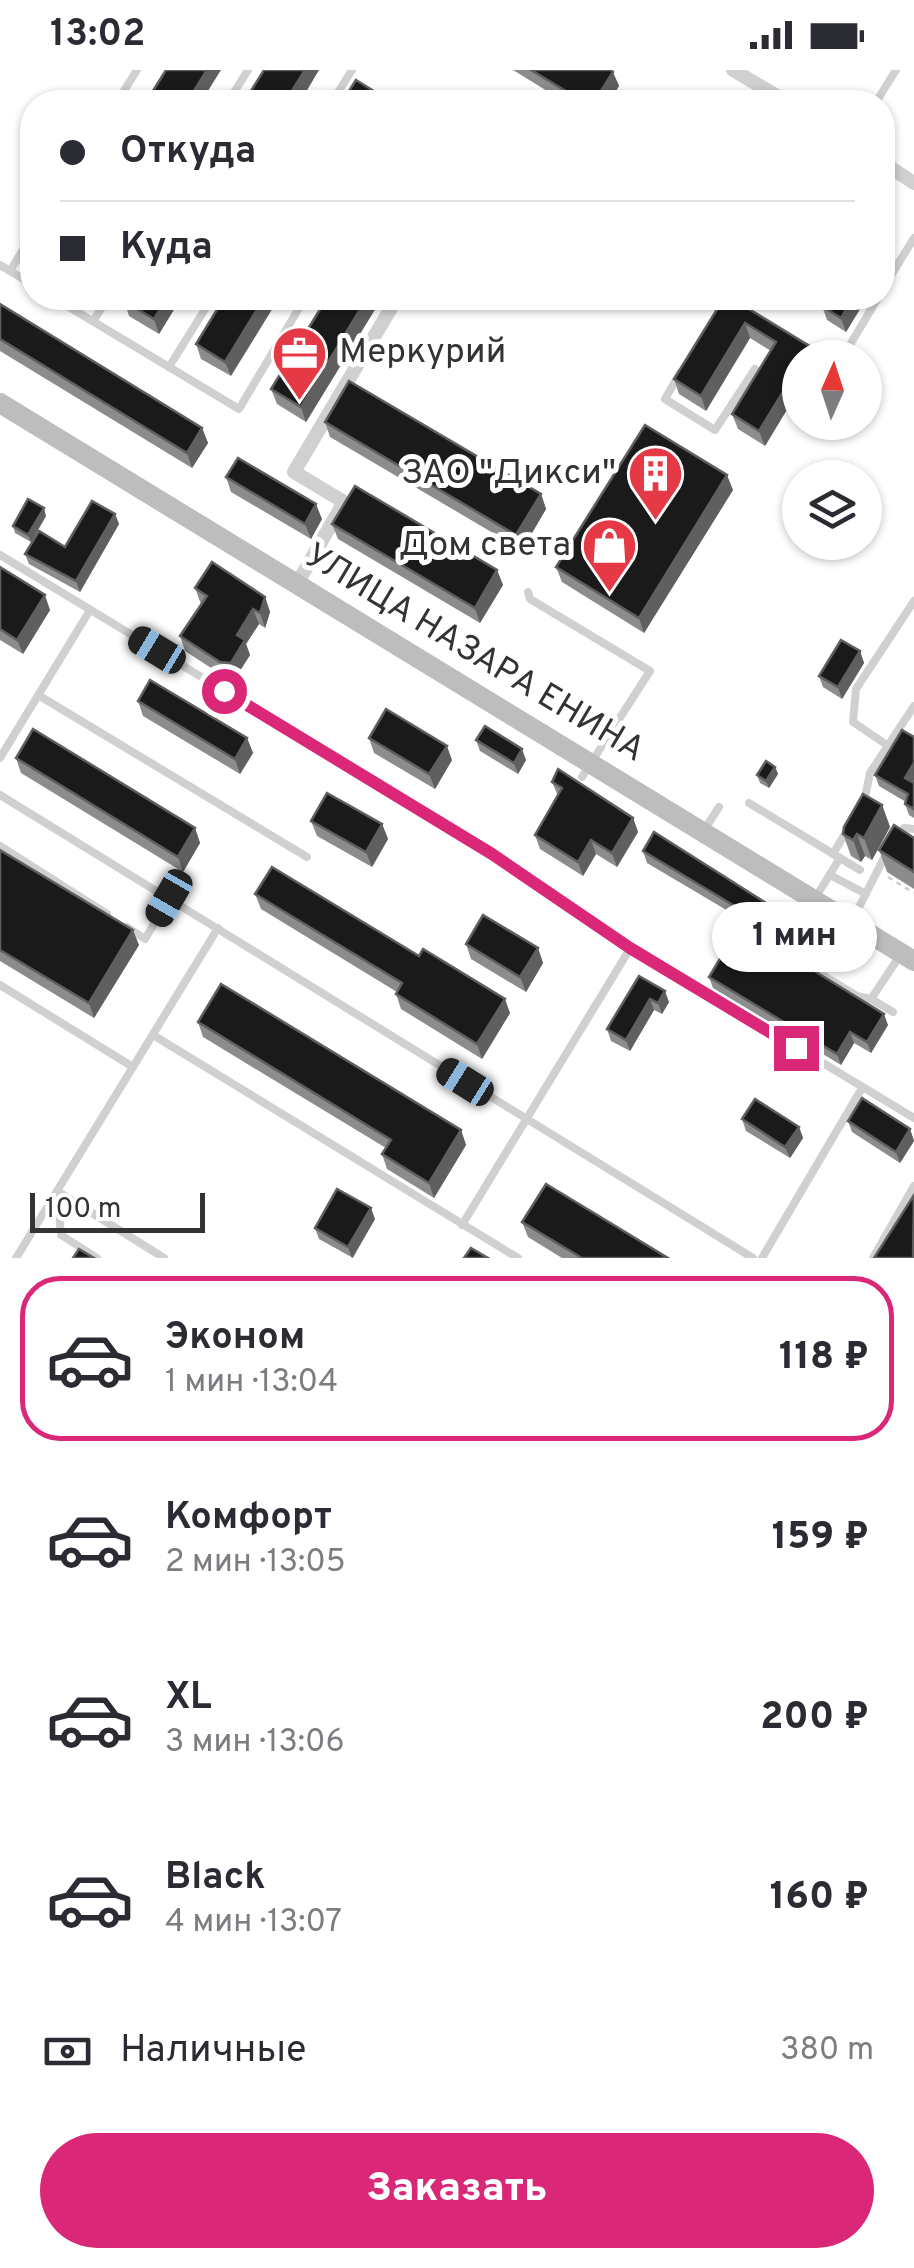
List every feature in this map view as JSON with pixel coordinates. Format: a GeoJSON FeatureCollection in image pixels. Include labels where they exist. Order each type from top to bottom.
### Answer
{"type":"FeatureCollection","features":[{"type":"Feature","properties":{"kind":"main road","name":"УЛИЦА НАЗАРА ЕНИНА"},"geometry":{"type":"LineString","coordinates":[[0,402],[297,584],[587,770],[703,832],[908,957]]}},
{"type":"Feature","properties":{"kind":"street"},"geometry":{"type":"LineString","coordinates":[[734,70],[767,90]]}},
{"type":"Feature","properties":{"kind":"street"},"geometry":{"type":"LineString","coordinates":[[297,584],[344,502],[294,472],[390,310]]}},
{"type":"Feature","properties":{"kind":"lane"},"geometry":{"type":"LineString","coordinates":[[895,269],[914,238]]}},
{"type":"Feature","properties":{"kind":"lane"},"geometry":{"type":"LineString","coordinates":[[10,271],[20,255]]}},
{"type":"Feature","properties":{"kind":"lane"},"geometry":{"type":"LineString","coordinates":[[0,265],[20,277]]}},
{"type":"Feature","properties":{"kind":"lane"},"geometry":{"type":"LineString","coordinates":[[74,310],[239,409],[299,310]]}},
{"type":"Feature","properties":{"kind":"lane"},"geometry":{"type":"LineString","coordinates":[[93,321],[100,310]]}},
{"type":"Feature","properties":{"kind":"lane"},"geometry":{"type":"LineString","coordinates":[[170,367],[205,310]]}},
{"type":"Feature","properties":{"kind":"lane"},"geometry":{"type":"LineString","coordinates":[[853,340],[871,310]]}},
{"type":"Feature","properties":{"kind":"lane"},"geometry":{"type":"LineString","coordinates":[[686,365],[664,398],[716,430],[756,369]]}},
{"type":"Feature","properties":{"kind":"lane"},"geometry":{"type":"LineString","coordinates":[[0,556],[492,854],[630,948],[914,1118]]}},
{"type":"Feature","properties":{"kind":"lane"},"geometry":{"type":"LineString","coordinates":[[528,592],[530,599],[650,671],[587,770]]}},
{"type":"Feature","properties":{"kind":"lane"},"geometry":{"type":"LineString","coordinates":[[887,745],[853,722],[852,701],[914,602]]}},
{"type":"Feature","properties":{"kind":"lane"},"geometry":{"type":"LineString","coordinates":[[0,758],[90,610]]}},
{"type":"Feature","properties":{"kind":"lane"},"geometry":{"type":"LineString","coordinates":[[38,695],[307,857]]}},
{"type":"Feature","properties":{"kind":"lane"},"geometry":{"type":"LineString","coordinates":[[814,900],[865,802],[870,773],[914,706]]}},
{"type":"Feature","properties":{"kind":"lane"},"geometry":{"type":"LineString","coordinates":[[0,795],[754,1258]]}},
{"type":"Feature","properties":{"kind":"lane"},"geometry":{"type":"LineString","coordinates":[[749,803],[860,870]]}},
{"type":"Feature","properties":{"kind":"lane"},"geometry":{"type":"LineString","coordinates":[[703,832],[719,807]]}},
{"type":"Feature","properties":{"kind":"lane"},"geometry":{"type":"LineString","coordinates":[[851,922],[900,831],[914,829]]}},
{"type":"Feature","properties":{"kind":"lane"},"geometry":{"type":"LineString","coordinates":[[0,846],[146,939],[180,880]]}},
{"type":"Feature","properties":{"kind":"lane"},"geometry":{"type":"LineString","coordinates":[[830,875],[866,894]]}},
{"type":"Feature","properties":{"kind":"lane"},"geometry":{"type":"LineString","coordinates":[[16,1258],[218,928]]}},
{"type":"Feature","properties":{"kind":"lane"},"geometry":{"type":"LineString","coordinates":[[462,1225],[630,948]]}},
{"type":"Feature","properties":{"kind":"lane"},"geometry":{"type":"LineString","coordinates":[[781,951],[857,996],[893,1012]]}},
{"type":"Feature","properties":{"kind":"lane"},"geometry":{"type":"LineString","coordinates":[[871,999],[908,957]]}},
{"type":"Feature","properties":{"kind":"lane"},"geometry":{"type":"LineString","coordinates":[[0,985],[133,1067]]}},
{"type":"Feature","properties":{"kind":"lane"},"geometry":{"type":"LineString","coordinates":[[153,1034],[518,1258]]}},
{"type":"Feature","properties":{"kind":"lane"},"geometry":{"type":"LineString","coordinates":[[762,1258],[862,1088]]}},
{"type":"Feature","properties":{"kind":"lane"},"geometry":{"type":"LineString","coordinates":[[873,1258],[914,1186]]}},
{"type":"Feature","properties":{"kind":"lane"},"geometry":{"type":"LineString","coordinates":[[57,1191],[61,1235],[97,1258]]}},
{"type":"Feature","properties":{"kind":"lane"},"geometry":{"type":"LineString","coordinates":[[57,1191],[164,1258]]}},
{"type":"Feature","properties":{"kind":"path"},"geometry":{"type":"LineString","coordinates":[[878,871],[914,893]]}},
{"type":"Feature","properties":{"kind":"building"},"geometry":{"type":"Polygon","coordinates":[[[166,70],[207,70],[194,90],[154,90],[166,70]]]}},
{"type":"Feature","properties":{"kind":"building"},"geometry":{"type":"Polygon","coordinates":[[[264,70],[305,70],[292,90],[252,90],[264,70]]]}},
{"type":"Feature","properties":{"kind":"building"},"geometry":{"type":"Polygon","coordinates":[[[531,70],[613,72],[602,90],[564,90],[531,70]]]}},
{"type":"Feature","properties":{"kind":"building"},"geometry":{"type":"Polygon","coordinates":[[[356,80],[372,90],[350,90],[356,80]]]}},
{"type":"Feature","properties":{"kind":"building"},"geometry":{"type":"Polygon","coordinates":[[[0,304],[202,428],[187,453],[0,339],[0,304]]]}},
{"type":"Feature","properties":{"kind":"building"},"geometry":{"type":"Polygon","coordinates":[[[139,310],[160,310],[154,319],[139,310]]]}},
{"type":"Feature","properties":{"kind":"building"},"geometry":{"type":"Polygon","coordinates":[[[217,310],[257,310],[225,362],[196,344],[217,310]]]}},
{"type":"Feature","properties":{"kind":"building"},"geometry":{"type":"Polygon","coordinates":[[[320,310],[360,310],[301,407],[271,389],[320,310]]]}},
{"type":"Feature","properties":{"kind":"building"},"geometry":{"type":"Polygon","coordinates":[[[717,310],[751,310],[800,340],[782,340],[782,393],[759,431],[732,414],[776,342],[745,323],[701,396],[674,379],[717,310]]]}},
{"type":"Feature","properties":{"kind":"building"},"geometry":{"type":"Polygon","coordinates":[[[828,310],[846,310],[841,318],[828,310]]]}},
{"type":"Feature","properties":{"kind":"building"},"geometry":{"type":"Polygon","coordinates":[[[349,381],[541,494],[516,535],[325,422],[349,381]]]}},
{"type":"Feature","properties":{"kind":"building","name":"ЗАО \"Дикси\""},"geometry":{"type":"Polygon","coordinates":[[[645,425],[727,475],[639,618],[556,567],[645,425]]]}},
{"type":"Feature","properties":{"kind":"building"},"geometry":{"type":"Polygon","coordinates":[[[238,458],[316,504],[305,524],[226,477],[238,458]]]}},
{"type":"Feature","properties":{"kind":"building"},"geometry":{"type":"Polygon","coordinates":[[[355,486],[497,570],[475,608],[332,524],[355,486]]]}},
{"type":"Feature","properties":{"kind":"building"},"geometry":{"type":"Polygon","coordinates":[[[28,499],[44,508],[28,535],[13,526],[28,499]]]}},
{"type":"Feature","properties":{"kind":"building"},"geometry":{"type":"Polygon","coordinates":[[[92,501],[115,514],[76,581],[25,554],[39,531],[65,547],[92,501]]]}},
{"type":"Feature","properties":{"kind":"building"},"geometry":{"type":"Polygon","coordinates":[[[212,562],[265,597],[260,613],[253,609],[237,635],[245,640],[231,663],[220,662],[180,636],[207,596],[195,588],[212,562]]]}},
{"type":"Feature","properties":{"kind":"building"},"geometry":{"type":"Polygon","coordinates":[[[0,567],[45,595],[17,640],[0,629],[0,567]]]}},
{"type":"Feature","properties":{"kind":"building"},"geometry":{"type":"Polygon","coordinates":[[[841,640],[860,651],[838,687],[819,676],[841,640]]]}},
{"type":"Feature","properties":{"kind":"building"},"geometry":{"type":"Polygon","coordinates":[[[150,680],[247,738],[235,759],[138,701],[150,680]]]}},
{"type":"Feature","properties":{"kind":"building"},"geometry":{"type":"Polygon","coordinates":[[[386,709],[447,746],[429,774],[369,738],[386,709]]]}},
{"type":"Feature","properties":{"kind":"building"},"geometry":{"type":"Polygon","coordinates":[[[485,726],[522,749],[514,763],[476,740],[485,726]]]}},
{"type":"Feature","properties":{"kind":"building"},"geometry":{"type":"Polygon","coordinates":[[[33,729],[195,828],[178,857],[16,758],[33,729]]]}},
{"type":"Feature","properties":{"kind":"building"},"geometry":{"type":"Polygon","coordinates":[[[902,730],[914,737],[914,763],[905,778],[914,783],[914,809],[905,804],[908,794],[875,775],[902,730]]]}},
{"type":"Feature","properties":{"kind":"building"},"geometry":{"type":"Polygon","coordinates":[[[766,761],[775,767],[766,781],[757,775],[766,761]]]}},
{"type":"Feature","properties":{"kind":"building"},"geometry":{"type":"Polygon","coordinates":[[[558,769],[633,818],[612,853],[591,840],[578,862],[535,835],[562,788],[552,782],[558,769]]]}},
{"type":"Feature","properties":{"kind":"building"},"geometry":{"type":"Polygon","coordinates":[[[327,793],[382,824],[366,852],[311,821],[327,793]]]}},
{"type":"Feature","properties":{"kind":"building"},"geometry":{"type":"Polygon","coordinates":[[[863,794],[882,805],[864,838],[857,834],[853,840],[843,834],[844,827],[863,794]]]}},
{"type":"Feature","properties":{"kind":"building"},"geometry":{"type":"Polygon","coordinates":[[[894,825],[914,838],[914,872],[879,850],[894,825]]]}},
{"type":"Feature","properties":{"kind":"building"},"geometry":{"type":"Polygon","coordinates":[[[654,832],[777,910],[768,926],[643,851],[654,832]]]}},
{"type":"Feature","properties":{"kind":"building"},"geometry":{"type":"Polygon","coordinates":[[[0,850],[133,930],[89,1003],[0,950],[0,850]]]}},
{"type":"Feature","properties":{"kind":"building"},"geometry":{"type":"Polygon","coordinates":[[[272,867],[419,956],[423,949],[505,999],[477,1044],[396,994],[402,983],[255,894],[272,867]]]}},
{"type":"Feature","properties":{"kind":"building"},"geometry":{"type":"Polygon","coordinates":[[[483,915],[538,948],[520,977],[466,944],[483,915]]]}},
{"type":"Feature","properties":{"kind":"building"},"geometry":{"type":"Polygon","coordinates":[[[740,925],[884,1014],[867,1042],[850,1032],[837,1054],[709,977],[740,925]]]}},
{"type":"Feature","properties":{"kind":"building"},"geometry":{"type":"Polygon","coordinates":[[[639,976],[665,991],[658,1003],[650,999],[626,1040],[607,1029],[639,976]]]}},
{"type":"Feature","properties":{"kind":"building"},"geometry":{"type":"Polygon","coordinates":[[[221,984],[461,1130],[429,1183],[382,1154],[391,1140],[198,1022],[221,984]]]}},
{"type":"Feature","properties":{"kind":"building"},"geometry":{"type":"Polygon","coordinates":[[[862,1098],[910,1129],[896,1152],[848,1121],[862,1098]]]}},
{"type":"Feature","properties":{"kind":"building"},"geometry":{"type":"Polygon","coordinates":[[[755,1099],[799,1127],[785,1147],[742,1119],[755,1099]]]}},
{"type":"Feature","properties":{"kind":"building"},"geometry":{"type":"Polygon","coordinates":[[[546,1184],[668,1258],[582,1258],[522,1222],[546,1184]]]}},
{"type":"Feature","properties":{"kind":"building"},"geometry":{"type":"Polygon","coordinates":[[[337,1189],[371,1208],[348,1247],[315,1228],[337,1189]]]}},
{"type":"Feature","properties":{"kind":"building"},"geometry":{"type":"Polygon","coordinates":[[[914,1195],[913,1258],[874,1258],[914,1195]]]}},
{"type":"Feature","properties":{"kind":"building"},"geometry":{"type":"Polygon","coordinates":[[[471,1248],[488,1258],[464,1258],[471,1248]]]}},
{"type":"Feature","properties":{"kind":"building"},"geometry":{"type":"Polygon","coordinates":[[[79,1249],[94,1258],[73,1258],[79,1249]]]}},
{"type":"Feature","properties":{"kind":"place","name":"Меркурий"},"geometry":{"type":"Point","coordinates":[300,402]}},
{"type":"Feature","properties":{"kind":"place","name":"ЗАО \"Дикси\""},"geometry":{"type":"Point","coordinates":[655,523]}},
{"type":"Feature","properties":{"kind":"place","name":"Дом света"},"geometry":{"type":"Point","coordinates":[610,595]}},
{"type":"Feature","properties":{"kind":"route"},"geometry":{"type":"LineString","coordinates":[[224,691],[492,854],[630,948],[796,1048]]}}]}
